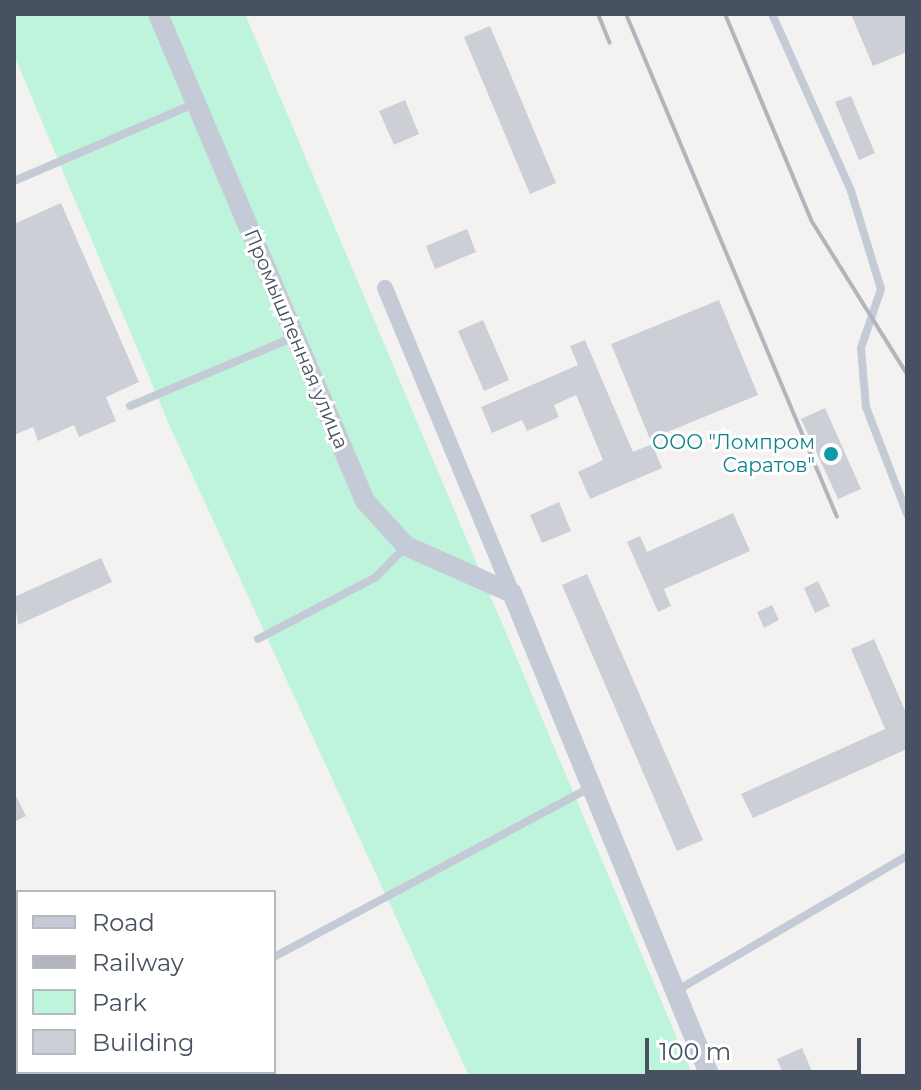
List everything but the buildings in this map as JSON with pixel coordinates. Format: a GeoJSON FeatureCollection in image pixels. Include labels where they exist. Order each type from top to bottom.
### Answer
{"type":"FeatureCollection","features":[{"type":"Feature","properties":{"kind":"street","name":"Промышленная улица"},"geometry":{"type":"LineString","coordinates":[[158,14],[365,501],[406,546],[512,593]]}},
{"type":"Feature","properties":{"kind":"street"},"geometry":{"type":"LineString","coordinates":[[385,288],[710,1076]]}},
{"type":"Feature","properties":{"kind":"lane"},"geometry":{"type":"LineString","coordinates":[[772,14],[851,191],[881,289],[861,348],[866,407],[907,514]]}},
{"type":"Feature","properties":{"kind":"lane"},"geometry":{"type":"LineString","coordinates":[[14,181],[195,103]]}},
{"type":"Feature","properties":{"kind":"lane"},"geometry":{"type":"LineString","coordinates":[[130,406],[295,337]]}},
{"type":"Feature","properties":{"kind":"lane"},"geometry":{"type":"LineString","coordinates":[[258,639],[376,577],[406,546]]}},
{"type":"Feature","properties":{"kind":"lane"},"geometry":{"type":"LineString","coordinates":[[276,956],[592,787]]}},
{"type":"Feature","properties":{"kind":"lane"},"geometry":{"type":"LineString","coordinates":[[675,991],[907,856]]}},
{"type":"Feature","properties":{"kind":"green space"},"geometry":{"type":"Polygon","coordinates":[[[14,14],[245,14],[693,1076],[469,1076],[171,429],[14,55],[14,14]]]}},
{"type":"Feature","properties":{"kind":"railway"},"geometry":{"type":"LineString","coordinates":[[598,14],[610,43]]}},
{"type":"Feature","properties":{"kind":"railway"},"geometry":{"type":"LineString","coordinates":[[626,14],[837,517]]}},
{"type":"Feature","properties":{"kind":"railway"},"geometry":{"type":"LineString","coordinates":[[725,14],[811,220],[907,374]]}},
{"type":"Feature","properties":{"kind":"place","name":"ООО \"Ломпром Саратов\""},"geometry":{"type":"Point","coordinates":[831,454]}}]}
